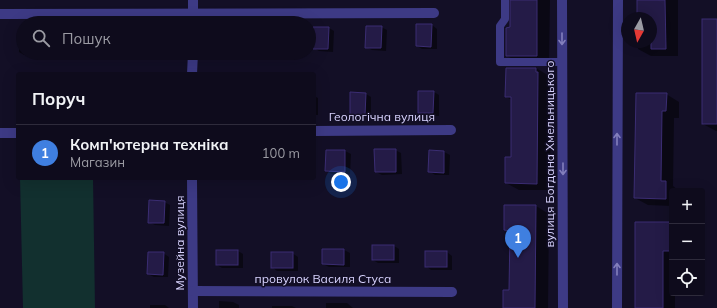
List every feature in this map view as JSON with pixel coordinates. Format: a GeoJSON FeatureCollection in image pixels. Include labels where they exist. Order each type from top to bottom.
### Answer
{"type":"FeatureCollection","features":[{"type":"Feature","properties":{"kind":"street"},"geometry":{"type":"LineString","coordinates":[[193,0],[193,16]]}},
{"type":"Feature","properties":{"kind":"street","name":"вулиця Богдана Хмельницького"},"geometry":{"type":"LineString","coordinates":[[562,0],[563,308]]}},
{"type":"Feature","properties":{"kind":"street"},"geometry":{"type":"LineString","coordinates":[[617,308],[618,0]]}},
{"type":"Feature","properties":{"kind":"street"},"geometry":{"type":"LineString","coordinates":[[289,16],[434,13]]}},
{"type":"Feature","properties":{"kind":"street"},"geometry":{"type":"LineString","coordinates":[[0,14],[96,16]]}},
{"type":"Feature","properties":{"kind":"street"},"geometry":{"type":"LineString","coordinates":[[192,72],[193,60]]}},
{"type":"Feature","properties":{"kind":"street","name":"Геологічна вулиця"},"geometry":{"type":"LineString","coordinates":[[316,131],[451,130]]}},
{"type":"Feature","properties":{"kind":"street"},"geometry":{"type":"LineString","coordinates":[[0,133],[16,133]]}},
{"type":"Feature","properties":{"kind":"street","name":"Музейна вулиця"},"geometry":{"type":"LineString","coordinates":[[192,180],[193,308]]}},
{"type":"Feature","properties":{"kind":"street","name":"провулок Василя Стуса"},"geometry":{"type":"LineString","coordinates":[[193,291],[452,292]]}},
{"type":"Feature","properties":{"kind":"lane"},"geometry":{"type":"LineString","coordinates":[[505,0],[505,19],[500,26],[500,62],[562,62]]}},
{"type":"Feature","properties":{"kind":"green space"},"geometry":{"type":"Polygon","coordinates":[[[20,180],[93,180],[95,308],[23,308],[20,180]]]}},
{"type":"Feature","properties":{"kind":"building"},"geometry":{"type":"Polygon","coordinates":[[[510,0],[537,0],[537,56],[506,56],[506,28],[510,27],[510,0]]]}},
{"type":"Feature","properties":{"kind":"building"},"geometry":{"type":"Polygon","coordinates":[[[637,0],[665,0],[666,49],[651,49],[657,48],[657,12],[637,12],[637,0]]]}},
{"type":"Feature","properties":{"kind":"building"},"geometry":{"type":"Polygon","coordinates":[[[702,19],[717,19],[717,124],[702,124],[702,19]]]}},
{"type":"Feature","properties":{"kind":"building"},"geometry":{"type":"Polygon","coordinates":[[[416,24],[432,24],[431,47],[416,46],[416,24]]]}},
{"type":"Feature","properties":{"kind":"building"},"geometry":{"type":"Polygon","coordinates":[[[366,26],[382,26],[381,48],[365,48],[366,26]]]}},
{"type":"Feature","properties":{"kind":"building"},"geometry":{"type":"Polygon","coordinates":[[[316,27],[329,27],[328,49],[316,49],[316,27]]]}},
{"type":"Feature","properties":{"kind":"building"},"geometry":{"type":"Polygon","coordinates":[[[506,68],[536,68],[536,72],[538,72],[537,184],[505,183],[505,157],[511,157],[511,97],[505,97],[506,68]]]}},
{"type":"Feature","properties":{"kind":"building"},"geometry":{"type":"Polygon","coordinates":[[[418,91],[434,91],[433,113],[418,113],[418,91]]]}},
{"type":"Feature","properties":{"kind":"building"},"geometry":{"type":"Polygon","coordinates":[[[350,92],[366,93],[365,115],[350,114],[350,92]]]}},
{"type":"Feature","properties":{"kind":"building"},"geometry":{"type":"Polygon","coordinates":[[[636,93],[667,93],[666,111],[662,111],[661,181],[666,181],[666,199],[634,198],[636,93]]]}},
{"type":"Feature","properties":{"kind":"building"},"geometry":{"type":"Polygon","coordinates":[[[374,149],[396,149],[396,172],[375,172],[374,149]]]}},
{"type":"Feature","properties":{"kind":"building"},"geometry":{"type":"Polygon","coordinates":[[[326,150],[345,150],[345,172],[325,171],[326,150]]]}},
{"type":"Feature","properties":{"kind":"building"},"geometry":{"type":"Polygon","coordinates":[[[429,150],[444,151],[444,173],[428,172],[429,150]]]}},
{"type":"Feature","properties":{"kind":"building"},"geometry":{"type":"Polygon","coordinates":[[[149,200],[165,201],[164,223],[148,223],[149,200]]]}},
{"type":"Feature","properties":{"kind":"building"},"geometry":{"type":"Polygon","coordinates":[[[504,205],[536,205],[535,308],[503,308],[503,290],[509,290],[510,231],[504,230],[504,205]]]}},
{"type":"Feature","properties":{"kind":"building"},"geometry":{"type":"Polygon","coordinates":[[[635,222],[669,222],[669,251],[663,251],[663,308],[635,308],[635,222]]]}},
{"type":"Feature","properties":{"kind":"building"},"geometry":{"type":"Polygon","coordinates":[[[372,245],[394,245],[394,260],[372,260],[372,245]]]}},
{"type":"Feature","properties":{"kind":"building"},"geometry":{"type":"Polygon","coordinates":[[[322,249],[344,249],[344,265],[322,264],[322,249]]]}},
{"type":"Feature","properties":{"kind":"building"},"geometry":{"type":"Polygon","coordinates":[[[216,250],[238,250],[238,265],[216,265],[216,250]]]}},
{"type":"Feature","properties":{"kind":"building"},"geometry":{"type":"Polygon","coordinates":[[[425,251],[447,251],[447,267],[425,267],[425,251]]]}},
{"type":"Feature","properties":{"kind":"building"},"geometry":{"type":"Polygon","coordinates":[[[148,252],[164,252],[163,275],[147,274],[148,252]]]}},
{"type":"Feature","properties":{"kind":"building"},"geometry":{"type":"Polygon","coordinates":[[[271,252],[293,252],[293,268],[271,268],[271,252]]]}},
{"type":"Feature","properties":{"kind":"place","name":"Комп'ютерна техніка"},"geometry":{"type":"Point","coordinates":[518,258]}}]}
